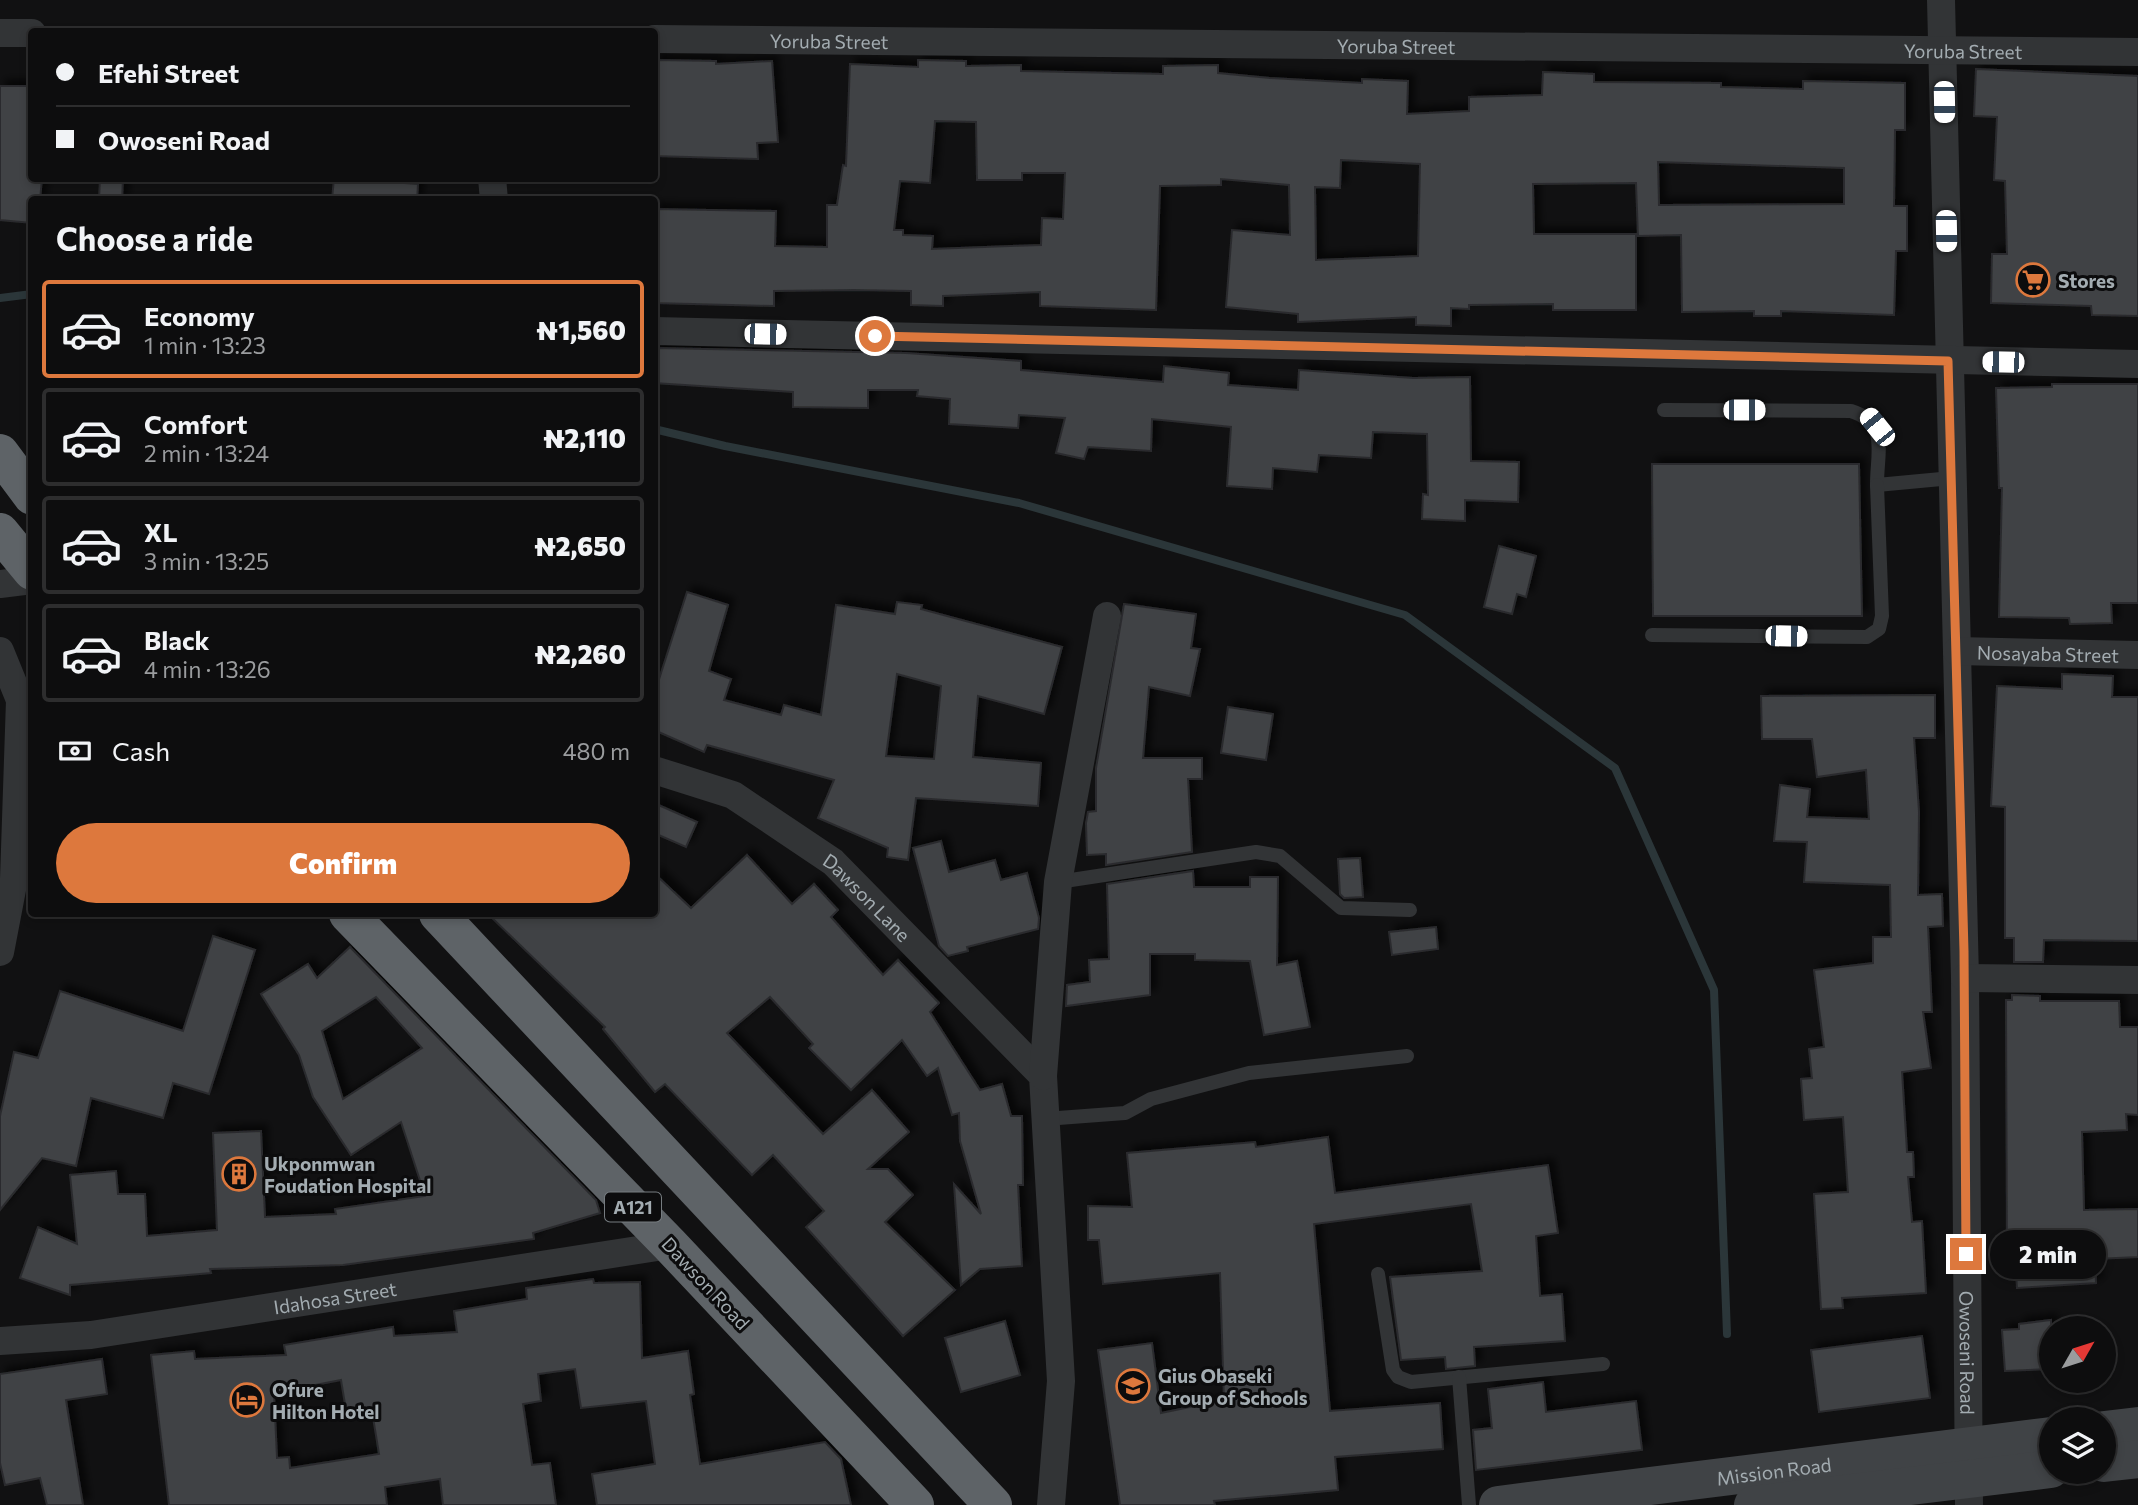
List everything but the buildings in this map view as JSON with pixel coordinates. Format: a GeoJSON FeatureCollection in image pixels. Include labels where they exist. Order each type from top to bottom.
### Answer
{"type":"FeatureCollection","features":[{"type":"Feature","properties":{"kind":"highway"},"geometry":{"type":"LineString","coordinates":[[0,453],[28,491]]}},
{"type":"Feature","properties":{"kind":"highway"},"geometry":{"type":"LineString","coordinates":[[0,532],[28,565]]}},
{"type":"Feature","properties":{"kind":"highway","name":"Dawson Road"},"geometry":{"type":"LineString","coordinates":[[351,917],[670,1245],[915,1505]]}},
{"type":"Feature","properties":{"kind":"highway","name":"A121"},"geometry":{"type":"LineString","coordinates":[[441,917],[993,1505]]}},
{"type":"Feature","properties":{"kind":"street","name":"Owoseni Road"},"geometry":{"type":"LineString","coordinates":[[1941,0],[1965,978],[1968,1477]]}},
{"type":"Feature","properties":{"kind":"street"},"geometry":{"type":"LineString","coordinates":[[0,33],[28,33]]}},
{"type":"Feature","properties":{"kind":"street","name":"Yoruba Street"},"geometry":{"type":"LineString","coordinates":[[658,39],[2138,52]]}},
{"type":"Feature","properties":{"kind":"street"},"geometry":{"type":"LineString","coordinates":[[658,331],[2138,364]]}},
{"type":"Feature","properties":{"kind":"street"},"geometry":{"type":"LineString","coordinates":[[0,584],[28,580]]}},
{"type":"Feature","properties":{"kind":"street"},"geometry":{"type":"LineString","coordinates":[[1051,1505],[1061,1381],[1043,1076],[1058,882],[1107,616]]}},
{"type":"Feature","properties":{"kind":"street"},"geometry":{"type":"LineString","coordinates":[[0,651],[20,701],[15,879],[0,952]]}},
{"type":"Feature","properties":{"kind":"street","name":"Nosayaba Street"},"geometry":{"type":"LineString","coordinates":[[1957,651],[2138,656]]}},
{"type":"Feature","properties":{"kind":"street","name":"Dawson Lane"},"geometry":{"type":"LineString","coordinates":[[658,771],[733,795],[833,862],[1043,1076]]}},
{"type":"Feature","properties":{"kind":"street"},"geometry":{"type":"LineString","coordinates":[[1965,978],[2138,980]]}},
{"type":"Feature","properties":{"kind":"street","name":"Idahosa Street"},"geometry":{"type":"LineString","coordinates":[[0,1341],[104,1333],[670,1245]]}},
{"type":"Feature","properties":{"kind":"street"},"geometry":{"type":"LineString","coordinates":[[2116,1429],[2138,1426]]}},
{"type":"Feature","properties":{"kind":"street","name":"Mission Road"},"geometry":{"type":"LineString","coordinates":[[1498,1505],[1968,1477],[2039,1442]]}},
{"type":"Feature","properties":{"kind":"street"},"geometry":{"type":"LineString","coordinates":[[2116,1462],[2138,1460]]}},
{"type":"Feature","properties":{"kind":"street","name":"Mission Road"},"geometry":{"type":"LineString","coordinates":[[1753,1505],[2039,1470]]}},
{"type":"Feature","properties":{"kind":"lane"},"geometry":{"type":"LineString","coordinates":[[1652,635],[1867,637],[1879,629],[1882,616],[1877,427],[1868,416],[1851,411],[1664,410]]}},
{"type":"Feature","properties":{"kind":"lane"},"geometry":{"type":"LineString","coordinates":[[1877,485],[1952,478]]}},
{"type":"Feature","properties":{"kind":"lane"},"geometry":{"type":"LineString","coordinates":[[1058,882],[1256,852],[1280,856],[1341,908],[1410,910]]}},
{"type":"Feature","properties":{"kind":"lane"},"geometry":{"type":"LineString","coordinates":[[1045,1119],[1125,1113],[1151,1099],[1249,1073],[1407,1056]]}},
{"type":"Feature","properties":{"kind":"lane"},"geometry":{"type":"LineString","coordinates":[[1378,1274],[1393,1370],[1398,1377],[1411,1382],[1603,1364]]}},
{"type":"Feature","properties":{"kind":"lane"},"geometry":{"type":"LineString","coordinates":[[1459,1377],[1469,1505]]}},
{"type":"Feature","properties":{"kind":"waterway"},"geometry":{"type":"LineString","coordinates":[[0,298],[28,294]]}},
{"type":"Feature","properties":{"kind":"waterway"},"geometry":{"type":"LineString","coordinates":[[658,430],[725,446],[1019,503],[1405,615],[1615,768],[1714,990],[1727,1334]]}},
{"type":"Feature","properties":{"kind":"place","name":"Stores"},"geometry":{"type":"Point","coordinates":[2033,280]}},
{"type":"Feature","properties":{"kind":"place","name":"Ukponmwan Foudation Hospital"},"geometry":{"type":"Point","coordinates":[239,1174]}},
{"type":"Feature","properties":{"kind":"place","name":"Gius Obaseki Group of Schools"},"geometry":{"type":"Point","coordinates":[1133,1386]}},
{"type":"Feature","properties":{"kind":"place","name":"Ofure Hilton Hotel"},"geometry":{"type":"Point","coordinates":[247,1400]}},
{"type":"Feature","properties":{"kind":"route"},"geometry":{"type":"LineString","coordinates":[[875,336],[1948,361],[1964,951],[1966,1254]]}}]}
